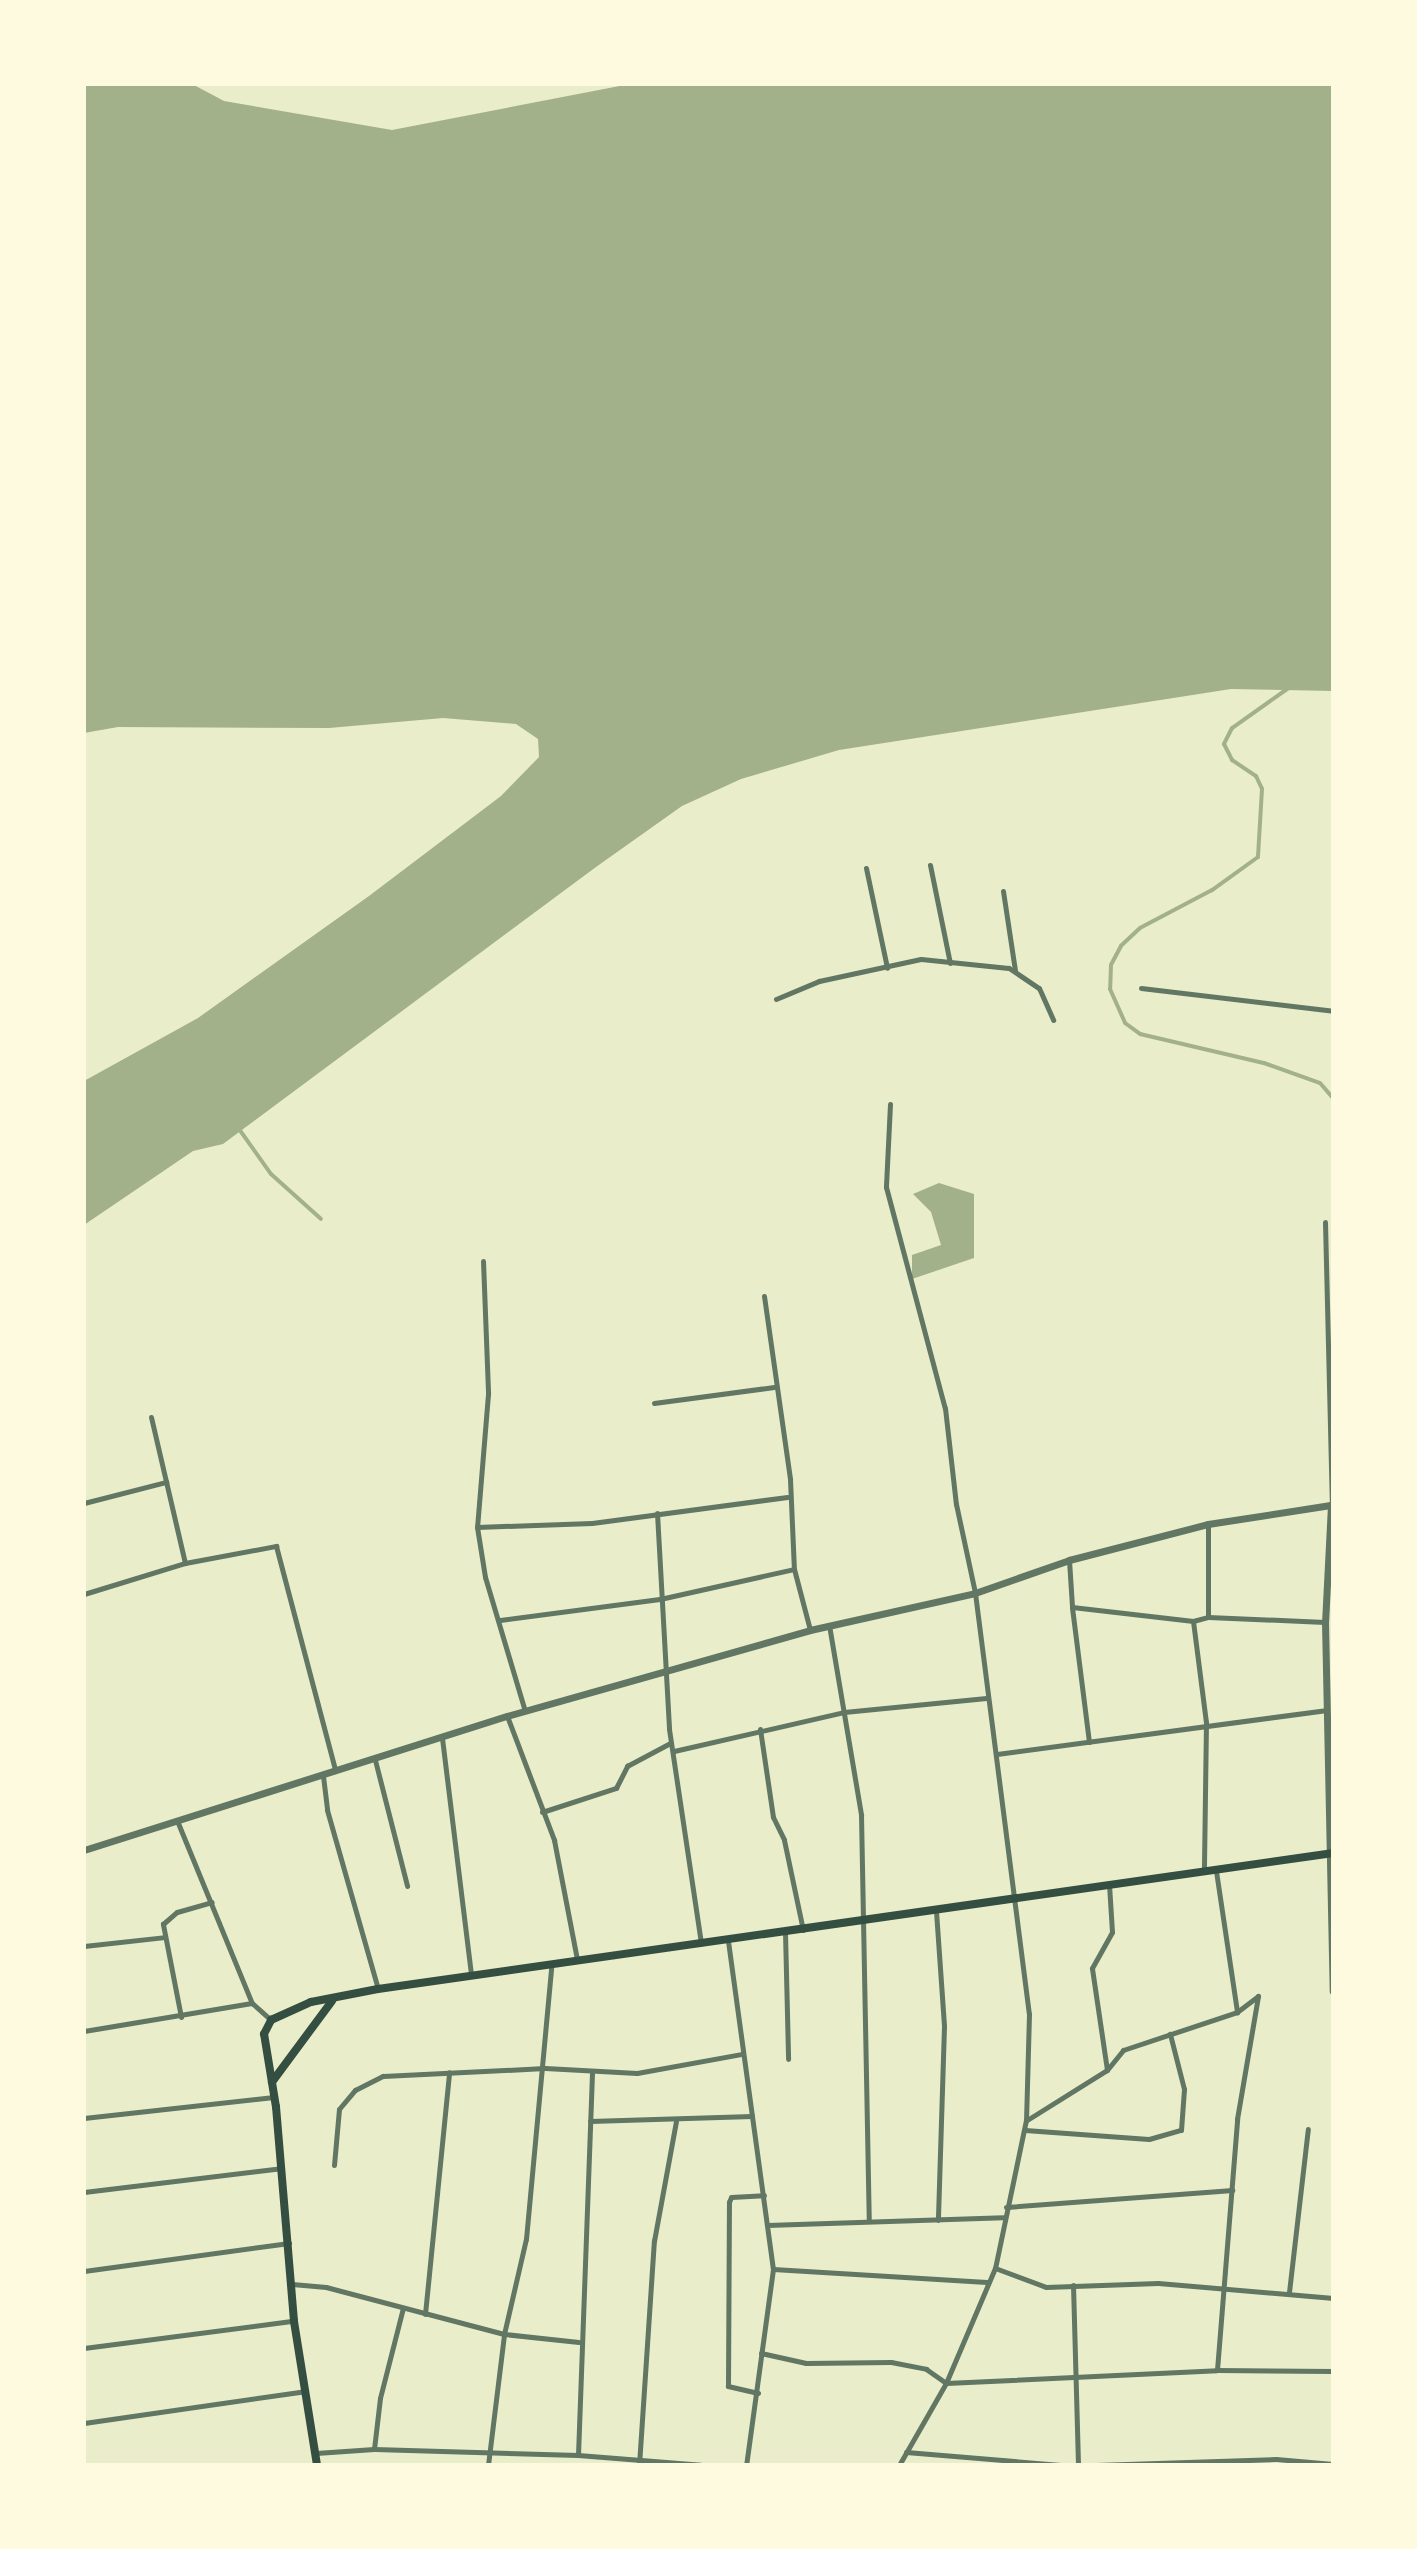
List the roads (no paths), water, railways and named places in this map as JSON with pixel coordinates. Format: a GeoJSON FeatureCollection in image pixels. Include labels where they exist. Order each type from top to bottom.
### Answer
{"type":"FeatureCollection","features":[{"type":"Feature","properties":{"kind":"main road"},"geometry":{"type":"LineString","coordinates":[[272,2083],[332,2001],[344,1994],[551,1968],[1109,1883],[1333,1854]]}},
{"type":"Feature","properties":{"kind":"main road"},"geometry":{"type":"LineString","coordinates":[[317,2465],[294,2321],[290,2243],[264,2034],[271,2020],[311,2002],[332,2001]]}},
{"type":"Feature","properties":{"kind":"street"},"geometry":{"type":"LineString","coordinates":[[930,865],[950,963]]}},
{"type":"Feature","properties":{"kind":"street"},"geometry":{"type":"LineString","coordinates":[[866,868],[887,968]]}},
{"type":"Feature","properties":{"kind":"street"},"geometry":{"type":"LineString","coordinates":[[1003,891],[1015,970]]}},
{"type":"Feature","properties":{"kind":"street"},"geometry":{"type":"LineString","coordinates":[[776,999],[819,981],[887,968],[910,960],[950,963],[1015,970],[1039,988],[1053,1020]]}},
{"type":"Feature","properties":{"kind":"street"},"geometry":{"type":"LineString","coordinates":[[1141,988],[1333,1011]]}},
{"type":"Feature","properties":{"kind":"street"},"geometry":{"type":"LineString","coordinates":[[890,1104],[886,1187],[945,1408],[956,1504],[975,1593],[986,1698],[997,1754],[1029,2014],[1025,2130],[1003,2217],[995,2268],[946,2383],[899,2465]]}},
{"type":"Feature","properties":{"kind":"street"},"geometry":{"type":"LineString","coordinates":[[1325,1222],[1332,1505],[1325,1622],[1327,1710],[1332,1755],[1333,1991]]}},
{"type":"Feature","properties":{"kind":"street"},"geometry":{"type":"LineString","coordinates":[[483,1261],[488,1394],[477,1527],[485,1577],[525,1711]]}},
{"type":"Feature","properties":{"kind":"street"},"geometry":{"type":"LineString","coordinates":[[764,1296],[774,1387],[790,1479],[787,1497],[794,1569],[810,1630]]}},
{"type":"Feature","properties":{"kind":"street"},"geometry":{"type":"LineString","coordinates":[[654,1403],[774,1387]]}},
{"type":"Feature","properties":{"kind":"street"},"geometry":{"type":"LineString","coordinates":[[151,1417],[185,1563]]}},
{"type":"Feature","properties":{"kind":"street"},"geometry":{"type":"LineString","coordinates":[[84,1503],[166,1482]]}},
{"type":"Feature","properties":{"kind":"street"},"geometry":{"type":"LineString","coordinates":[[477,1527],[592,1523],[787,1497]]}},
{"type":"Feature","properties":{"kind":"street"},"geometry":{"type":"LineString","coordinates":[[84,1850],[178,1823],[507,1716],[810,1630],[975,1593],[1069,1560],[1208,1524],[1332,1505]]}},
{"type":"Feature","properties":{"kind":"street"},"geometry":{"type":"LineString","coordinates":[[657,1513],[670,1743],[674,1751],[701,1945]]}},
{"type":"Feature","properties":{"kind":"street"},"geometry":{"type":"LineString","coordinates":[[1208,1524],[1208,1617]]}},
{"type":"Feature","properties":{"kind":"street"},"geometry":{"type":"LineString","coordinates":[[84,1594],[185,1563],[276,1546],[336,1772]]}},
{"type":"Feature","properties":{"kind":"street"},"geometry":{"type":"LineString","coordinates":[[1069,1560],[1089,1742]]}},
{"type":"Feature","properties":{"kind":"street"},"geometry":{"type":"LineString","coordinates":[[500,1620],[660,1599],[794,1569]]}},
{"type":"Feature","properties":{"kind":"street"},"geometry":{"type":"LineString","coordinates":[[1072,1607],[1193,1621],[1208,1617],[1325,1622]]}},
{"type":"Feature","properties":{"kind":"street"},"geometry":{"type":"LineString","coordinates":[[1193,1621],[1206,1727],[1204,1870]]}},
{"type":"Feature","properties":{"kind":"street"},"geometry":{"type":"LineString","coordinates":[[829,1625],[861,1815],[860,1920],[869,2221]]}},
{"type":"Feature","properties":{"kind":"street"},"geometry":{"type":"LineString","coordinates":[[674,1751],[844,1712],[986,1698]]}},
{"type":"Feature","properties":{"kind":"street"},"geometry":{"type":"LineString","coordinates":[[997,1754],[1327,1710]]}},
{"type":"Feature","properties":{"kind":"street"},"geometry":{"type":"LineString","coordinates":[[507,1716],[562,1867],[578,1963]]}},
{"type":"Feature","properties":{"kind":"street"},"geometry":{"type":"LineString","coordinates":[[760,1729],[773,1817],[784,1840],[803,1930]]}},
{"type":"Feature","properties":{"kind":"street"},"geometry":{"type":"LineString","coordinates":[[442,1738],[471,1976]]}},
{"type":"Feature","properties":{"kind":"street"},"geometry":{"type":"LineString","coordinates":[[542,1812],[616,1788],[627,1766],[670,1743]]}},
{"type":"Feature","properties":{"kind":"street"},"geometry":{"type":"LineString","coordinates":[[375,1760],[407,1886]]}},
{"type":"Feature","properties":{"kind":"street"},"geometry":{"type":"LineString","coordinates":[[323,1776],[327,1810],[378,1989]]}},
{"type":"Feature","properties":{"kind":"street"},"geometry":{"type":"LineString","coordinates":[[178,1823],[252,2003],[271,2020]]}},
{"type":"Feature","properties":{"kind":"street"},"geometry":{"type":"LineString","coordinates":[[1216,1869],[1237,2012]]}},
{"type":"Feature","properties":{"kind":"street"},"geometry":{"type":"LineString","coordinates":[[1107,2070],[1092,1968],[1112,1932],[1109,1883]]}},
{"type":"Feature","properties":{"kind":"street"},"geometry":{"type":"LineString","coordinates":[[181,2017],[165,1937],[166,1916],[213,1902]]}},
{"type":"Feature","properties":{"kind":"street"},"geometry":{"type":"LineString","coordinates":[[936,1911],[944,2026],[938,2220]]}},
{"type":"Feature","properties":{"kind":"street"},"geometry":{"type":"LineString","coordinates":[[785,1931],[788,2059]]}},
{"type":"Feature","properties":{"kind":"street"},"geometry":{"type":"LineString","coordinates":[[84,1946],[165,1937]]}},
{"type":"Feature","properties":{"kind":"street"},"geometry":{"type":"LineString","coordinates":[[728,1941],[773,2269],[746,2465]]}},
{"type":"Feature","properties":{"kind":"street"},"geometry":{"type":"LineString","coordinates":[[488,2465],[504,2334],[526,2239],[545,2068],[551,1968]]}},
{"type":"Feature","properties":{"kind":"street"},"geometry":{"type":"LineString","coordinates":[[1026,2120],[1107,2070],[1123,2050],[1237,2012],[1258,1996],[1237,2119],[1221,2288],[1217,2370]]}},
{"type":"Feature","properties":{"kind":"street"},"geometry":{"type":"LineString","coordinates":[[84,2031],[252,2003]]}},
{"type":"Feature","properties":{"kind":"street"},"geometry":{"type":"LineString","coordinates":[[1025,2130],[1149,2139],[1181,2130],[1184,2089],[1170,2034]]}},
{"type":"Feature","properties":{"kind":"street"},"geometry":{"type":"LineString","coordinates":[[334,2165],[339,2109],[355,2090],[383,2076],[545,2068],[637,2073],[742,2054]]}},
{"type":"Feature","properties":{"kind":"street"},"geometry":{"type":"LineString","coordinates":[[578,2455],[579,2342],[592,2071]]}},
{"type":"Feature","properties":{"kind":"street"},"geometry":{"type":"LineString","coordinates":[[425,2314],[449,2072]]}},
{"type":"Feature","properties":{"kind":"street"},"geometry":{"type":"LineString","coordinates":[[84,2118],[274,2097]]}},
{"type":"Feature","properties":{"kind":"street"},"geometry":{"type":"LineString","coordinates":[[590,2121],[676,2121],[752,2116]]}},
{"type":"Feature","properties":{"kind":"street"},"geometry":{"type":"LineString","coordinates":[[640,2462],[654,2241],[676,2121]]}},
{"type":"Feature","properties":{"kind":"street"},"geometry":{"type":"LineString","coordinates":[[1289,2292],[1308,2129]]}},
{"type":"Feature","properties":{"kind":"street"},"geometry":{"type":"LineString","coordinates":[[84,2192],[281,2168]]}},
{"type":"Feature","properties":{"kind":"street"},"geometry":{"type":"LineString","coordinates":[[1006,2207],[1232,2190]]}},
{"type":"Feature","properties":{"kind":"street"},"geometry":{"type":"LineString","coordinates":[[758,2393],[728,2386],[729,2202],[731,2197],[764,2195]]}},
{"type":"Feature","properties":{"kind":"street"},"geometry":{"type":"LineString","coordinates":[[767,2225],[1003,2217]]}},
{"type":"Feature","properties":{"kind":"street"},"geometry":{"type":"LineString","coordinates":[[84,2271],[290,2243]]}},
{"type":"Feature","properties":{"kind":"street"},"geometry":{"type":"LineString","coordinates":[[995,2268],[1046,2287],[1221,2288],[1333,2298]]}},
{"type":"Feature","properties":{"kind":"street"},"geometry":{"type":"LineString","coordinates":[[773,2269],[987,2282]]}},
{"type":"Feature","properties":{"kind":"street"},"geometry":{"type":"LineString","coordinates":[[292,2284],[326,2287],[504,2334],[579,2342]]}},
{"type":"Feature","properties":{"kind":"street"},"geometry":{"type":"LineString","coordinates":[[1073,2285],[1078,2374],[1078,2465]]}},
{"type":"Feature","properties":{"kind":"street"},"geometry":{"type":"LineString","coordinates":[[374,2449],[380,2398],[403,2308]]}},
{"type":"Feature","properties":{"kind":"street"},"geometry":{"type":"LineString","coordinates":[[84,2348],[294,2321]]}},
{"type":"Feature","properties":{"kind":"street"},"geometry":{"type":"LineString","coordinates":[[761,2353],[806,2363],[891,2362],[926,2369],[946,2383],[1078,2374],[1333,2371]]}},
{"type":"Feature","properties":{"kind":"street"},"geometry":{"type":"LineString","coordinates":[[84,2423],[306,2391]]}},
{"type":"Feature","properties":{"kind":"street"},"geometry":{"type":"LineString","coordinates":[[316,2453],[374,2449],[488,2452],[578,2455],[701,2465]]}},
{"type":"Feature","properties":{"kind":"street"},"geometry":{"type":"LineString","coordinates":[[906,2452],[1060,2465]]}},
{"type":"Feature","properties":{"kind":"street"},"geometry":{"type":"LineString","coordinates":[[1096,2465],[1333,2464]]}},
{"type":"Feature","properties":{"kind":"waterway"},"geometry":{"type":"LineString","coordinates":[[1290,687],[1232,728],[1224,744],[1232,760],[1256,776],[1262,789],[1258,857],[1212,890],[1140,928],[1121,946],[1111,965],[1110,989],[1125,1023],[1140,1034],[1264,1063],[1320,1083],[1333,1098]]}},
{"type":"Feature","properties":{"kind":"waterway"},"geometry":{"type":"LineString","coordinates":[[239,1129],[271,1174],[321,1219]]}}]}
